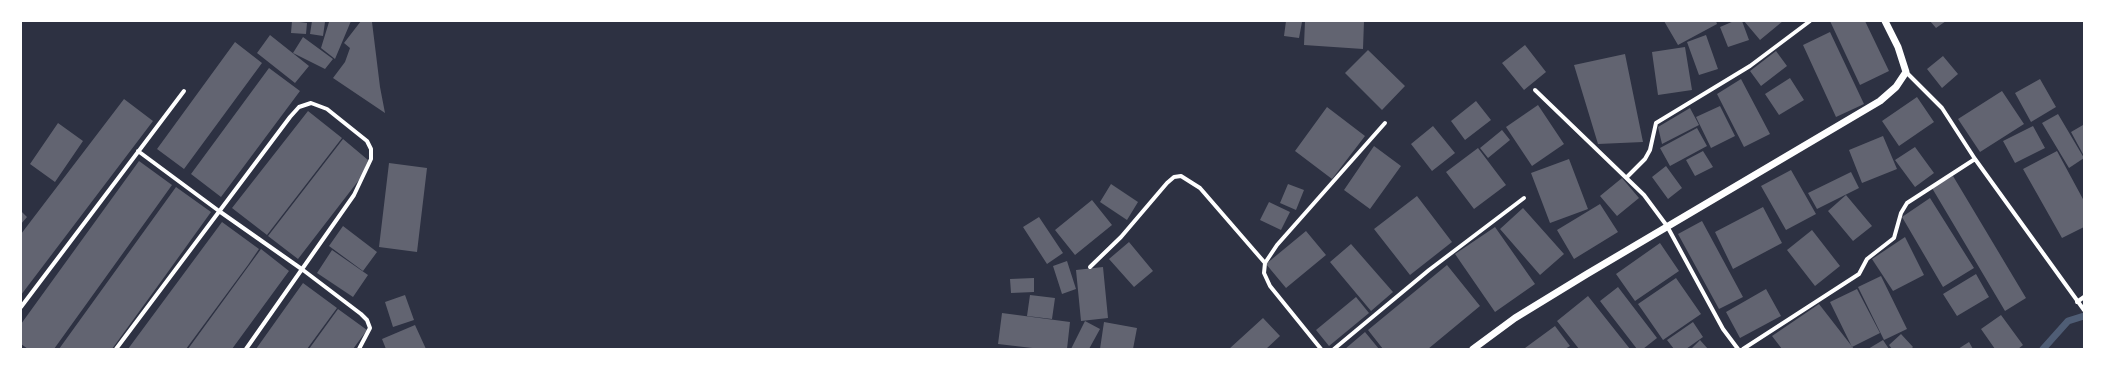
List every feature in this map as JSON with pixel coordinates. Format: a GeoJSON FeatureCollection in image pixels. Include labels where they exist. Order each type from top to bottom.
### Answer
{"type":"FeatureCollection","features":[{"type":"Feature","properties":{"kind":"street"},"geometry":{"type":"LineString","coordinates":[[1627,177],[1645,159],[1650,150],[1656,123],[1750,66],[1810,21]]}},
{"type":"Feature","properties":{"kind":"street"},"geometry":{"type":"LineString","coordinates":[[1886,21],[1898,47],[1906,72],[1942,108],[1975,159],[2083,309]]}},
{"type":"Feature","properties":{"kind":"street"},"geometry":{"type":"LineString","coordinates":[[1473,349],[1515,318],[1667,226],[1880,101],[1896,87],[1906,72]]}},
{"type":"Feature","properties":{"kind":"street"},"geometry":{"type":"LineString","coordinates":[[1535,90],[1627,177],[1667,226],[1723,329],[1738,349]]}},
{"type":"Feature","properties":{"kind":"street"},"geometry":{"type":"LineString","coordinates":[[21,307],[184,91]]}},
{"type":"Feature","properties":{"kind":"street"},"geometry":{"type":"LineString","coordinates":[[116,349],[299,107],[311,103],[327,109],[368,141],[371,149],[371,159],[354,195],[303,270],[246,349]]}},
{"type":"Feature","properties":{"kind":"street"},"geometry":{"type":"LineString","coordinates":[[1321,349],[1270,286],[1264,273],[1265,263],[1277,245],[1385,123]]}},
{"type":"Feature","properties":{"kind":"street"},"geometry":{"type":"LineString","coordinates":[[138,151],[219,211],[303,270],[367,320],[370,328],[359,349]]}},
{"type":"Feature","properties":{"kind":"street"},"geometry":{"type":"LineString","coordinates":[[1743,349],[1859,274],[1867,259],[1894,238],[1900,213],[1908,203],[1975,159]]}},
{"type":"Feature","properties":{"kind":"street"},"geometry":{"type":"LineString","coordinates":[[1090,267],[1121,237],[1167,183],[1174,177],[1180,176],[1200,188],[1265,263]]}},
{"type":"Feature","properties":{"kind":"street"},"geometry":{"type":"LineString","coordinates":[[1334,349],[1429,270],[1524,198]]}},
{"type":"Feature","properties":{"kind":"street"},"geometry":{"type":"LineString","coordinates":[[2077,302],[2084,297]]}},
{"type":"Feature","properties":{"kind":"building"},"geometry":{"type":"Polygon","coordinates":[[[292,21],[307,23],[306,34],[291,33],[292,21]]]}},
{"type":"Feature","properties":{"kind":"building"},"geometry":{"type":"Polygon","coordinates":[[[312,21],[325,22],[323,36],[310,34],[312,21]]]}},
{"type":"Feature","properties":{"kind":"building"},"geometry":{"type":"Polygon","coordinates":[[[351,21],[335,59],[321,48],[329,22],[351,21]]]}},
{"type":"Feature","properties":{"kind":"building"},"geometry":{"type":"Polygon","coordinates":[[[361,21],[372,22],[380,87],[385,113],[333,78],[345,62],[350,48],[344,43],[361,21]]]}},
{"type":"Feature","properties":{"kind":"building"},"geometry":{"type":"Polygon","coordinates":[[[1286,21],[1302,22],[1299,38],[1284,36],[1286,21]]]}},
{"type":"Feature","properties":{"kind":"building"},"geometry":{"type":"Polygon","coordinates":[[[1305,21],[1364,21],[1363,49],[1304,45],[1305,21]]]}},
{"type":"Feature","properties":{"kind":"building"},"geometry":{"type":"Polygon","coordinates":[[[1664,21],[1716,21],[1717,24],[1678,45],[1664,21]]]}},
{"type":"Feature","properties":{"kind":"building"},"geometry":{"type":"Polygon","coordinates":[[[1734,21],[1742,21],[1749,40],[1728,47],[1720,27],[1734,21]]]}},
{"type":"Feature","properties":{"kind":"building"},"geometry":{"type":"Polygon","coordinates":[[[1744,21],[1783,21],[1760,40],[1744,21]]]}},
{"type":"Feature","properties":{"kind":"building"},"geometry":{"type":"Polygon","coordinates":[[[1830,21],[1865,21],[1889,71],[1860,85],[1830,21]]]}},
{"type":"Feature","properties":{"kind":"building"},"geometry":{"type":"Polygon","coordinates":[[[1930,21],[1946,21],[1936,28],[1930,21]]]}},
{"type":"Feature","properties":{"kind":"building"},"geometry":{"type":"Polygon","coordinates":[[[1830,32],[1864,104],[1836,117],[1803,45],[1830,32]]]}},
{"type":"Feature","properties":{"kind":"building"},"geometry":{"type":"Polygon","coordinates":[[[270,35],[309,66],[295,83],[257,53],[270,35]]]}},
{"type":"Feature","properties":{"kind":"building"},"geometry":{"type":"Polygon","coordinates":[[[1706,35],[1718,69],[1699,75],[1687,42],[1706,35]]]}},
{"type":"Feature","properties":{"kind":"building"},"geometry":{"type":"Polygon","coordinates":[[[303,37],[333,59],[325,69],[293,53],[303,37]]]}},
{"type":"Feature","properties":{"kind":"building"},"geometry":{"type":"Polygon","coordinates":[[[235,42],[262,63],[184,169],[157,149],[235,42]]]}},
{"type":"Feature","properties":{"kind":"building"},"geometry":{"type":"Polygon","coordinates":[[[1525,45],[1546,72],[1524,90],[1502,63],[1525,45]]]}},
{"type":"Feature","properties":{"kind":"building"},"geometry":{"type":"Polygon","coordinates":[[[1685,47],[1692,90],[1658,95],[1652,52],[1685,47]]]}},
{"type":"Feature","properties":{"kind":"building"},"geometry":{"type":"Polygon","coordinates":[[[1368,50],[1405,86],[1382,110],[1345,73],[1368,50]]]}},
{"type":"Feature","properties":{"kind":"building"},"geometry":{"type":"Polygon","coordinates":[[[1776,51],[1787,66],[1761,86],[1750,71],[1776,51]]]}},
{"type":"Feature","properties":{"kind":"building"},"geometry":{"type":"Polygon","coordinates":[[[1625,54],[1643,142],[1598,144],[1574,65],[1625,54]]]}},
{"type":"Feature","properties":{"kind":"building"},"geometry":{"type":"Polygon","coordinates":[[[1943,56],[1958,74],[1942,88],[1927,69],[1943,56]]]}},
{"type":"Feature","properties":{"kind":"building"},"geometry":{"type":"Polygon","coordinates":[[[269,68],[300,91],[221,197],[191,174],[269,68]]]}},
{"type":"Feature","properties":{"kind":"building"},"geometry":{"type":"Polygon","coordinates":[[[1790,78],[1804,100],[1779,115],[1765,94],[1790,78]]]}},
{"type":"Feature","properties":{"kind":"building"},"geometry":{"type":"Polygon","coordinates":[[[1741,79],[1770,134],[1744,147],[1717,94],[1741,79]]]}},
{"type":"Feature","properties":{"kind":"building"},"geometry":{"type":"Polygon","coordinates":[[[2040,79],[2056,107],[2031,122],[2015,93],[2040,79]]]}},
{"type":"Feature","properties":{"kind":"building"},"geometry":{"type":"Polygon","coordinates":[[[2002,91],[2024,124],[1980,152],[1958,119],[2002,91]]]}},
{"type":"Feature","properties":{"kind":"building"},"geometry":{"type":"Polygon","coordinates":[[[1917,97],[1934,122],[1899,146],[1882,121],[1917,97]]]}},
{"type":"Feature","properties":{"kind":"building"},"geometry":{"type":"Polygon","coordinates":[[[124,99],[153,121],[21,295],[21,234],[124,99]]]}},
{"type":"Feature","properties":{"kind":"building"},"geometry":{"type":"Polygon","coordinates":[[[1476,101],[1491,120],[1465,140],[1451,121],[1476,101]]]}},
{"type":"Feature","properties":{"kind":"building"},"geometry":{"type":"Polygon","coordinates":[[[1538,105],[1564,144],[1532,166],[1506,127],[1538,105]]]}},
{"type":"Feature","properties":{"kind":"building"},"geometry":{"type":"Polygon","coordinates":[[[1720,106],[1735,136],[1711,148],[1696,117],[1720,106]]]}},
{"type":"Feature","properties":{"kind":"building"},"geometry":{"type":"Polygon","coordinates":[[[1327,107],[1365,136],[1332,179],[1295,151],[1327,107]]]}},
{"type":"Feature","properties":{"kind":"building"},"geometry":{"type":"Polygon","coordinates":[[[1690,108],[1699,125],[1662,144],[1658,127],[1690,108]]]}},
{"type":"Feature","properties":{"kind":"building"},"geometry":{"type":"Polygon","coordinates":[[[308,111],[342,138],[267,235],[232,208],[308,111]]]}},
{"type":"Feature","properties":{"kind":"building"},"geometry":{"type":"Polygon","coordinates":[[[2058,114],[2084,158],[2069,168],[2042,123],[2058,114]]]}},
{"type":"Feature","properties":{"kind":"building"},"geometry":{"type":"Polygon","coordinates":[[[58,123],[83,141],[55,182],[30,164],[58,123]]]}},
{"type":"Feature","properties":{"kind":"building"},"geometry":{"type":"Polygon","coordinates":[[[2083,125],[2084,126],[2084,156],[2071,132],[2083,125]]]}},
{"type":"Feature","properties":{"kind":"building"},"geometry":{"type":"Polygon","coordinates":[[[1433,126],[1455,153],[1432,171],[1411,144],[1433,126]]]}},
{"type":"Feature","properties":{"kind":"building"},"geometry":{"type":"Polygon","coordinates":[[[2033,126],[2045,148],[2015,163],[2003,141],[2033,126]]]}},
{"type":"Feature","properties":{"kind":"building"},"geometry":{"type":"Polygon","coordinates":[[[1697,128],[1707,146],[1670,166],[1660,148],[1697,128]]]}},
{"type":"Feature","properties":{"kind":"building"},"geometry":{"type":"Polygon","coordinates":[[[1502,130],[1510,140],[1488,158],[1480,148],[1502,130]]]}},
{"type":"Feature","properties":{"kind":"building"},"geometry":{"type":"Polygon","coordinates":[[[1883,136],[1897,169],[1862,183],[1849,150],[1883,136]]]}},
{"type":"Feature","properties":{"kind":"building"},"geometry":{"type":"Polygon","coordinates":[[[343,139],[368,160],[362,176],[298,259],[268,236],[343,139]]]}},
{"type":"Feature","properties":{"kind":"building"},"geometry":{"type":"Polygon","coordinates":[[[1374,146],[1401,166],[1370,209],[1344,190],[1374,146]]]}},
{"type":"Feature","properties":{"kind":"building"},"geometry":{"type":"Polygon","coordinates":[[[1915,147],[1934,173],[1915,187],[1895,160],[1915,147]]]}},
{"type":"Feature","properties":{"kind":"building"},"geometry":{"type":"Polygon","coordinates":[[[1478,148],[1506,185],[1474,209],[1446,172],[1478,148]]]}},
{"type":"Feature","properties":{"kind":"building"},"geometry":{"type":"Polygon","coordinates":[[[1703,151],[1713,167],[1695,176],[1686,160],[1703,151]]]}},
{"type":"Feature","properties":{"kind":"building"},"geometry":{"type":"Polygon","coordinates":[[[2057,151],[2084,201],[2084,227],[2062,238],[2023,169],[2057,151]]]}},
{"type":"Feature","properties":{"kind":"building"},"geometry":{"type":"Polygon","coordinates":[[[1569,159],[1588,209],[1550,223],[1531,173],[1569,159]]]}},
{"type":"Feature","properties":{"kind":"building"},"geometry":{"type":"Polygon","coordinates":[[[139,161],[172,185],[54,349],[28,349],[21,344],[21,324],[139,161]]]}},
{"type":"Feature","properties":{"kind":"building"},"geometry":{"type":"Polygon","coordinates":[[[389,163],[427,168],[417,252],[379,247],[389,163]]]}},
{"type":"Feature","properties":{"kind":"building"},"geometry":{"type":"Polygon","coordinates":[[[1666,166],[1682,188],[1668,199],[1652,177],[1666,166]]]}},
{"type":"Feature","properties":{"kind":"building"},"geometry":{"type":"Polygon","coordinates":[[[1791,170],[1816,214],[1786,230],[1761,186],[1791,170]]]}},
{"type":"Feature","properties":{"kind":"building"},"geometry":{"type":"Polygon","coordinates":[[[1851,172],[1859,188],[1817,209],[1808,193],[1851,172]]]}},
{"type":"Feature","properties":{"kind":"building"},"geometry":{"type":"Polygon","coordinates":[[[1953,176],[2026,298],[2005,311],[1932,188],[1953,176]]]}},
{"type":"Feature","properties":{"kind":"building"},"geometry":{"type":"Polygon","coordinates":[[[1622,178],[1639,198],[1617,216],[1600,196],[1622,178]]]}},
{"type":"Feature","properties":{"kind":"building"},"geometry":{"type":"Polygon","coordinates":[[[1111,184],[1138,202],[1127,220],[1100,202],[1111,184]]]}},
{"type":"Feature","properties":{"kind":"building"},"geometry":{"type":"Polygon","coordinates":[[[1288,184],[1304,190],[1296,210],[1280,203],[1288,184]]]}},
{"type":"Feature","properties":{"kind":"building"},"geometry":{"type":"Polygon","coordinates":[[[176,187],[211,212],[165,276],[112,349],[59,349],[176,187]]]}},
{"type":"Feature","properties":{"kind":"building"},"geometry":{"type":"Polygon","coordinates":[[[1846,195],[1872,226],[1853,241],[1828,211],[1846,195]]]}},
{"type":"Feature","properties":{"kind":"building"},"geometry":{"type":"Polygon","coordinates":[[[1417,196],[1452,242],[1410,275],[1374,229],[1417,196]]]}},
{"type":"Feature","properties":{"kind":"building"},"geometry":{"type":"Polygon","coordinates":[[[1930,198],[1974,268],[1943,287],[1902,217],[1930,198]]]}},
{"type":"Feature","properties":{"kind":"building"},"geometry":{"type":"Polygon","coordinates":[[[1092,200],[1112,225],[1075,255],[1055,230],[1092,200]]]}},
{"type":"Feature","properties":{"kind":"building"},"geometry":{"type":"Polygon","coordinates":[[[1269,202],[1290,212],[1281,230],[1260,220],[1269,202]]]}},
{"type":"Feature","properties":{"kind":"building"},"geometry":{"type":"Polygon","coordinates":[[[1600,204],[1618,232],[1574,259],[1557,230],[1600,204]]]}},
{"type":"Feature","properties":{"kind":"building"},"geometry":{"type":"Polygon","coordinates":[[[1763,207],[1782,243],[1733,269],[1715,232],[1763,207]]]}},
{"type":"Feature","properties":{"kind":"building"},"geometry":{"type":"Polygon","coordinates":[[[1523,208],[1564,254],[1540,275],[1500,229],[1523,208]]]}},
{"type":"Feature","properties":{"kind":"building"},"geometry":{"type":"Polygon","coordinates":[[[21,211],[27,217],[21,224],[21,211]]]}},
{"type":"Feature","properties":{"kind":"building"},"geometry":{"type":"Polygon","coordinates":[[[1039,217],[1063,253],[1047,264],[1023,227],[1039,217]]]}},
{"type":"Feature","properties":{"kind":"building"},"geometry":{"type":"Polygon","coordinates":[[[1702,221],[1743,297],[1719,309],[1678,234],[1702,221]]]}},
{"type":"Feature","properties":{"kind":"building"},"geometry":{"type":"Polygon","coordinates":[[[222,222],[259,249],[186,349],[128,349],[222,222]]]}},
{"type":"Feature","properties":{"kind":"building"},"geometry":{"type":"Polygon","coordinates":[[[343,226],[377,252],[363,271],[329,246],[343,226]]]}},
{"type":"Feature","properties":{"kind":"building"},"geometry":{"type":"Polygon","coordinates":[[[1495,227],[1535,284],[1495,312],[1455,254],[1495,227]]]}},
{"type":"Feature","properties":{"kind":"building"},"geometry":{"type":"Polygon","coordinates":[[[1812,230],[1840,266],[1815,286],[1787,250],[1812,230]]]}},
{"type":"Feature","properties":{"kind":"building"},"geometry":{"type":"Polygon","coordinates":[[[1306,231],[1326,255],[1286,288],[1266,264],[1306,231]]]}},
{"type":"Feature","properties":{"kind":"building"},"geometry":{"type":"Polygon","coordinates":[[[1905,237],[1924,275],[1893,291],[1872,259],[1905,237]]]}},
{"type":"Feature","properties":{"kind":"building"},"geometry":{"type":"Polygon","coordinates":[[[1129,242],[1153,271],[1134,287],[1109,259],[1129,242]]]}},
{"type":"Feature","properties":{"kind":"building"},"geometry":{"type":"Polygon","coordinates":[[[1660,243],[1679,271],[1635,301],[1616,274],[1660,243]]]}},
{"type":"Feature","properties":{"kind":"building"},"geometry":{"type":"Polygon","coordinates":[[[1351,244],[1393,292],[1371,311],[1330,262],[1351,244]]]}},
{"type":"Feature","properties":{"kind":"building"},"geometry":{"type":"Polygon","coordinates":[[[261,249],[289,271],[232,349],[188,349],[261,249]]]}},
{"type":"Feature","properties":{"kind":"building"},"geometry":{"type":"Polygon","coordinates":[[[332,250],[368,275],[353,297],[317,273],[332,250]]]}},
{"type":"Feature","properties":{"kind":"building"},"geometry":{"type":"Polygon","coordinates":[[[1067,261],[1076,289],[1062,294],[1053,266],[1067,261]]]}},
{"type":"Feature","properties":{"kind":"building"},"geometry":{"type":"Polygon","coordinates":[[[1447,265],[1480,306],[1428,349],[1383,349],[1368,330],[1447,265]]]}},
{"type":"Feature","properties":{"kind":"building"},"geometry":{"type":"Polygon","coordinates":[[[1103,267],[1108,318],[1081,321],[1076,270],[1103,267]]]}},
{"type":"Feature","properties":{"kind":"building"},"geometry":{"type":"Polygon","coordinates":[[[1976,274],[1989,297],[1957,316],[1943,294],[1976,274]]]}},
{"type":"Feature","properties":{"kind":"building"},"geometry":{"type":"Polygon","coordinates":[[[1881,276],[1907,329],[1884,340],[1858,287],[1881,276]]]}},
{"type":"Feature","properties":{"kind":"building"},"geometry":{"type":"Polygon","coordinates":[[[1034,278],[1034,292],[1011,293],[1010,279],[1034,278]]]}},
{"type":"Feature","properties":{"kind":"building"},"geometry":{"type":"Polygon","coordinates":[[[1676,278],[1701,314],[1663,340],[1638,304],[1676,278]]]}},
{"type":"Feature","properties":{"kind":"building"},"geometry":{"type":"Polygon","coordinates":[[[303,283],[337,308],[307,349],[256,349],[303,283]]]}},
{"type":"Feature","properties":{"kind":"building"},"geometry":{"type":"Polygon","coordinates":[[[1618,287],[1657,338],[1643,349],[1637,349],[1600,301],[1618,287]]]}},
{"type":"Feature","properties":{"kind":"building"},"geometry":{"type":"Polygon","coordinates":[[[1766,289],[1781,316],[1740,338],[1726,312],[1766,289]]]}},
{"type":"Feature","properties":{"kind":"building"},"geometry":{"type":"Polygon","coordinates":[[[1857,289],[1880,333],[1852,347],[1830,302],[1857,289]]]}},
{"type":"Feature","properties":{"kind":"building"},"geometry":{"type":"Polygon","coordinates":[[[405,295],[414,320],[393,327],[385,302],[405,295]]]}},
{"type":"Feature","properties":{"kind":"building"},"geometry":{"type":"Polygon","coordinates":[[[1030,295],[1055,298],[1052,319],[1027,316],[1030,295]]]}},
{"type":"Feature","properties":{"kind":"building"},"geometry":{"type":"Polygon","coordinates":[[[1588,296],[1630,349],[1579,349],[1557,321],[1588,296]]]}},
{"type":"Feature","properties":{"kind":"building"},"geometry":{"type":"Polygon","coordinates":[[[1356,297],[1369,313],[1329,346],[1316,330],[1356,297]]]}},
{"type":"Feature","properties":{"kind":"building"},"geometry":{"type":"Polygon","coordinates":[[[1819,304],[1854,349],[1782,349],[1772,336],[1819,304]]]}},
{"type":"Feature","properties":{"kind":"building"},"geometry":{"type":"Polygon","coordinates":[[[338,309],[367,330],[353,349],[309,349],[338,309]]]}},
{"type":"Feature","properties":{"kind":"building"},"geometry":{"type":"Polygon","coordinates":[[[1002,313],[1070,322],[1067,349],[1041,349],[998,344],[1002,313]]]}},
{"type":"Feature","properties":{"kind":"building"},"geometry":{"type":"Polygon","coordinates":[[[2001,315],[2023,345],[2018,349],[1995,349],[1981,329],[2001,315]]]}},
{"type":"Feature","properties":{"kind":"building"},"geometry":{"type":"Polygon","coordinates":[[[1263,318],[1280,336],[1266,349],[1229,349],[1263,318]]]}},
{"type":"Feature","properties":{"kind":"building"},"geometry":{"type":"Polygon","coordinates":[[[1085,321],[1100,329],[1089,349],[1071,349],[1085,321]]]}},
{"type":"Feature","properties":{"kind":"building"},"geometry":{"type":"Polygon","coordinates":[[[1104,322],[1137,328],[1133,349],[1100,349],[1104,322]]]}},
{"type":"Feature","properties":{"kind":"building"},"geometry":{"type":"Polygon","coordinates":[[[1693,322],[1703,337],[1686,349],[1674,349],[1667,340],[1693,322]]]}},
{"type":"Feature","properties":{"kind":"building"},"geometry":{"type":"Polygon","coordinates":[[[415,325],[426,349],[386,349],[382,339],[415,325]]]}},
{"type":"Feature","properties":{"kind":"building"},"geometry":{"type":"Polygon","coordinates":[[[1555,326],[1570,346],[1565,349],[1525,348],[1555,326]]]}},
{"type":"Feature","properties":{"kind":"building"},"geometry":{"type":"Polygon","coordinates":[[[1365,332],[1379,349],[1345,349],[1365,332]]]}},
{"type":"Feature","properties":{"kind":"building"},"geometry":{"type":"Polygon","coordinates":[[[1901,334],[1913,347],[1911,349],[1892,349],[1889,345],[1901,334]]]}},
{"type":"Feature","properties":{"kind":"building"},"geometry":{"type":"Polygon","coordinates":[[[1700,340],[1708,349],[1691,349],[1700,340]]]}},
{"type":"Feature","properties":{"kind":"building"},"geometry":{"type":"Polygon","coordinates":[[[1883,340],[1889,349],[1868,349],[1883,340]]]}},
{"type":"Feature","properties":{"kind":"building"},"geometry":{"type":"Polygon","coordinates":[[[1969,342],[1973,349],[1958,349],[1969,342]]]}},
{"type":"Feature","properties":{"kind":"waterway"},"geometry":{"type":"LineString","coordinates":[[2043,349],[2068,321],[2084,316]]}}]}
